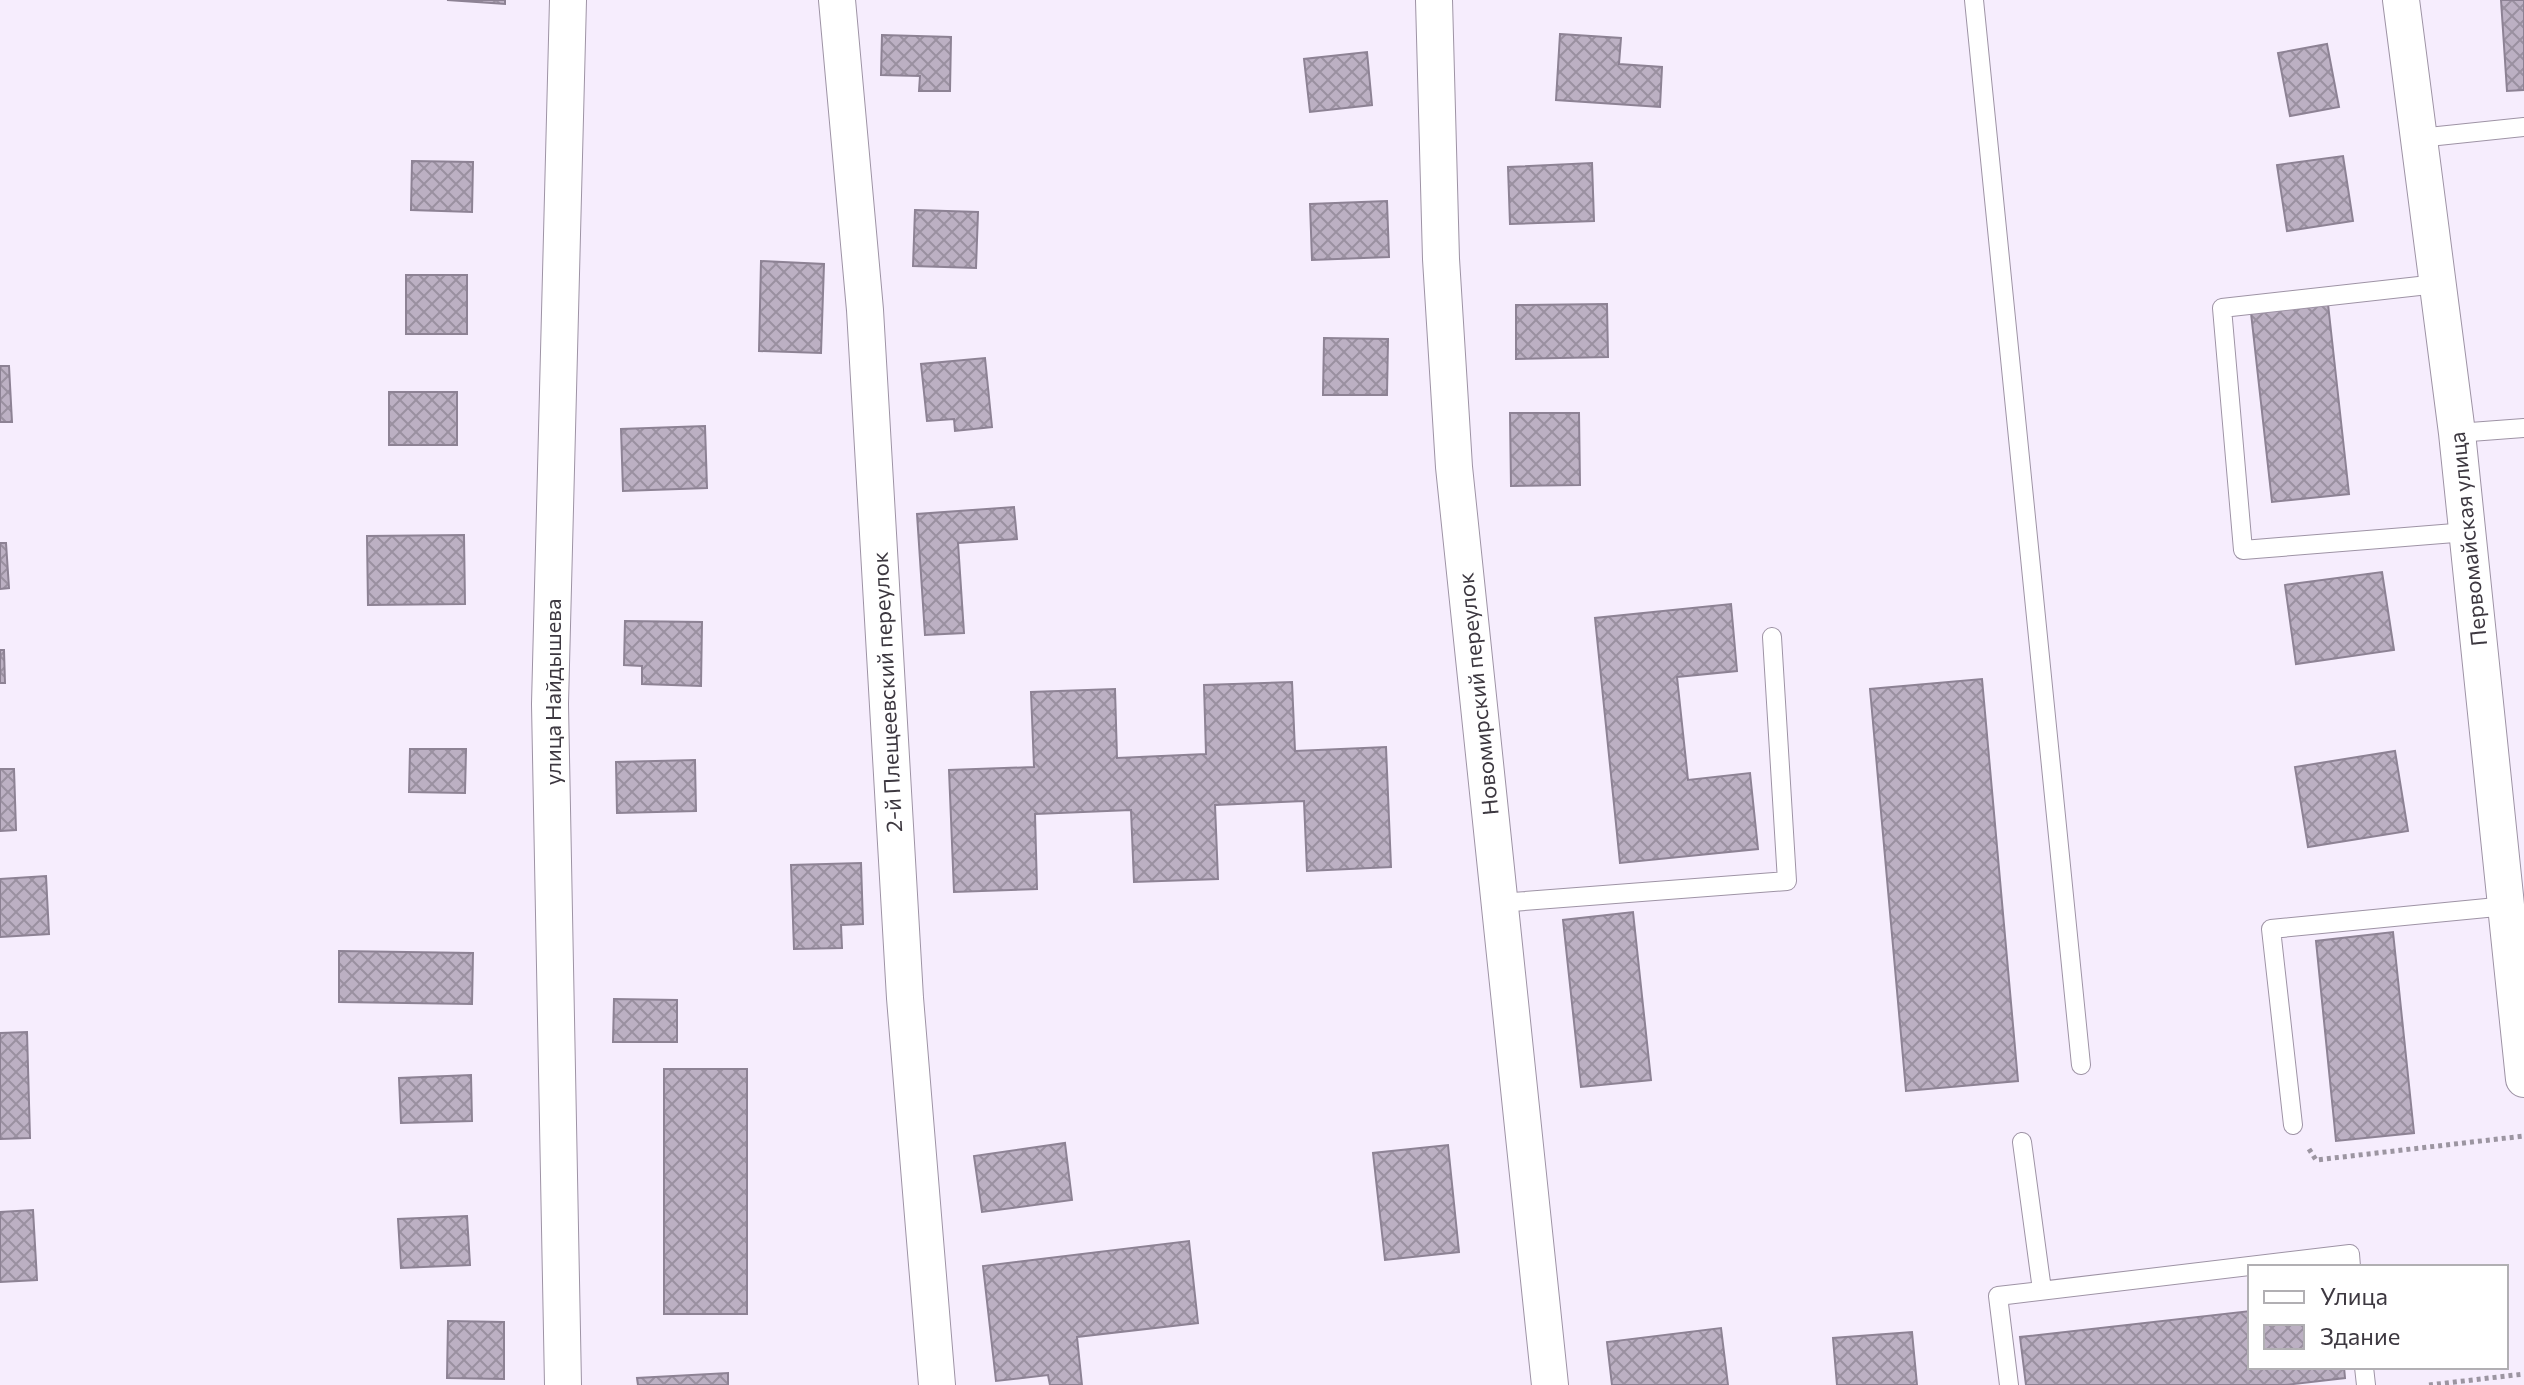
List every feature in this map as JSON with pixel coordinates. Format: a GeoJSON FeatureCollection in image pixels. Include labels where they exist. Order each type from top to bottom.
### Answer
{"type":"FeatureCollection","features":[{"type":"Feature","properties":{"kind":"street","name":"улица Найдышева"},"geometry":{"type":"LineString","coordinates":[[563,1385],[550,704],[568,0]]}},
{"type":"Feature","properties":{"kind":"street","name":"2-й Плещеевский переулок"},"geometry":{"type":"LineString","coordinates":[[837,0],[865,310],[905,998],[937,1385]]}},
{"type":"Feature","properties":{"kind":"street","name":"Новомирский переулок"},"geometry":{"type":"LineString","coordinates":[[1434,0],[1441,259],[1454,467],[1550,1385]]}},
{"type":"Feature","properties":{"kind":"street","name":"Первомайская улица"},"geometry":{"type":"LineString","coordinates":[[2401,0],[2467,532],[2513,860],[2507,906],[2524,1079]]}},
{"type":"Feature","properties":{"kind":"lane"},"geometry":{"type":"LineString","coordinates":[[1974,0],[2081,1065]]}},
{"type":"Feature","properties":{"kind":"lane"},"geometry":{"type":"LineString","coordinates":[[2419,138],[2524,127]]}},
{"type":"Feature","properties":{"kind":"lane"},"geometry":{"type":"LineString","coordinates":[[2437,284],[2222,308],[2243,550],[2467,532]]}},
{"type":"Feature","properties":{"kind":"lane"},"geometry":{"type":"LineString","coordinates":[[2457,433],[2524,428]]}},
{"type":"Feature","properties":{"kind":"lane"},"geometry":{"type":"LineString","coordinates":[[1499,903],[1787,881],[1772,637]]}},
{"type":"Feature","properties":{"kind":"lane"},"geometry":{"type":"LineString","coordinates":[[2293,1125],[2271,929],[2507,906]]}},
{"type":"Feature","properties":{"kind":"lane"},"geometry":{"type":"LineString","coordinates":[[2022,1142],[2042,1290]]}},
{"type":"Feature","properties":{"kind":"lane"},"geometry":{"type":"LineString","coordinates":[[2256,1265],[2350,1254],[2351,1265]]}},
{"type":"Feature","properties":{"kind":"lane"},"geometry":{"type":"LineString","coordinates":[[2009,1385],[1998,1296],[2248,1266]]}},
{"type":"Feature","properties":{"kind":"path"},"geometry":{"type":"LineString","coordinates":[[2293,1125],[2316,1160],[2524,1136]]}},
{"type":"Feature","properties":{"kind":"path"},"geometry":{"type":"LineString","coordinates":[[2429,1385],[2524,1374]]}},
{"type":"Feature","properties":{"kind":"building"},"geometry":{"type":"Polygon","coordinates":[[[447,0],[505,0],[505,4],[447,0]]]}},
{"type":"Feature","properties":{"kind":"building"},"geometry":{"type":"Polygon","coordinates":[[[2501,0],[2524,0],[2524,90],[2507,91],[2501,0]]]}},
{"type":"Feature","properties":{"kind":"building"},"geometry":{"type":"Polygon","coordinates":[[[1560,34],[1621,38],[1619,64],[1662,67],[1660,107],[1556,100],[1560,34]]]}},
{"type":"Feature","properties":{"kind":"building"},"geometry":{"type":"Polygon","coordinates":[[[882,35],[951,37],[950,91],[919,91],[920,76],[881,75],[882,35]]]}},
{"type":"Feature","properties":{"kind":"building"},"geometry":{"type":"Polygon","coordinates":[[[2327,44],[2339,107],[2290,116],[2278,53],[2327,44]]]}},
{"type":"Feature","properties":{"kind":"building"},"geometry":{"type":"Polygon","coordinates":[[[1367,52],[1372,105],[1310,112],[1304,59],[1367,52]]]}},
{"type":"Feature","properties":{"kind":"building"},"geometry":{"type":"Polygon","coordinates":[[[2343,156],[2353,221],[2287,231],[2277,165],[2343,156]]]}},
{"type":"Feature","properties":{"kind":"building"},"geometry":{"type":"Polygon","coordinates":[[[412,161],[473,162],[472,212],[411,210],[412,161]]]}},
{"type":"Feature","properties":{"kind":"building"},"geometry":{"type":"Polygon","coordinates":[[[1592,163],[1594,221],[1510,224],[1508,167],[1592,163]]]}},
{"type":"Feature","properties":{"kind":"building"},"geometry":{"type":"Polygon","coordinates":[[[1387,201],[1389,257],[1312,260],[1310,204],[1387,201]]]}},
{"type":"Feature","properties":{"kind":"building"},"geometry":{"type":"Polygon","coordinates":[[[915,210],[978,212],[976,268],[913,266],[915,210]]]}},
{"type":"Feature","properties":{"kind":"building"},"geometry":{"type":"Polygon","coordinates":[[[761,261],[824,264],[821,353],[759,351],[761,261]]]}},
{"type":"Feature","properties":{"kind":"building"},"geometry":{"type":"Polygon","coordinates":[[[406,275],[467,275],[467,334],[406,334],[406,275]]]}},
{"type":"Feature","properties":{"kind":"building"},"geometry":{"type":"Polygon","coordinates":[[[1607,304],[1608,357],[1516,359],[1516,305],[1607,304]]]}},
{"type":"Feature","properties":{"kind":"building"},"geometry":{"type":"Polygon","coordinates":[[[2328,304],[2349,494],[2272,502],[2251,313],[2328,304]]]}},
{"type":"Feature","properties":{"kind":"building"},"geometry":{"type":"Polygon","coordinates":[[[1324,338],[1388,339],[1387,395],[1323,395],[1324,338]]]}},
{"type":"Feature","properties":{"kind":"building"},"geometry":{"type":"Polygon","coordinates":[[[985,358],[992,427],[955,431],[954,419],[927,421],[921,364],[985,358]]]}},
{"type":"Feature","properties":{"kind":"building"},"geometry":{"type":"Polygon","coordinates":[[[0,366],[9,366],[12,422],[0,422],[0,366]]]}},
{"type":"Feature","properties":{"kind":"building"},"geometry":{"type":"Polygon","coordinates":[[[389,392],[457,392],[457,445],[389,445],[389,392]]]}},
{"type":"Feature","properties":{"kind":"building"},"geometry":{"type":"Polygon","coordinates":[[[1510,413],[1579,413],[1580,485],[1511,486],[1510,413]]]}},
{"type":"Feature","properties":{"kind":"building"},"geometry":{"type":"Polygon","coordinates":[[[705,426],[707,488],[623,491],[621,429],[705,426]]]}},
{"type":"Feature","properties":{"kind":"building"},"geometry":{"type":"Polygon","coordinates":[[[1014,507],[1017,539],[958,543],[964,633],[925,635],[917,514],[1014,507]]]}},
{"type":"Feature","properties":{"kind":"building"},"geometry":{"type":"Polygon","coordinates":[[[464,535],[465,604],[368,605],[367,536],[464,535]]]}},
{"type":"Feature","properties":{"kind":"building"},"geometry":{"type":"Polygon","coordinates":[[[0,543],[6,543],[9,588],[0,589],[0,543]]]}},
{"type":"Feature","properties":{"kind":"building"},"geometry":{"type":"Polygon","coordinates":[[[2382,572],[2394,650],[2296,664],[2285,585],[2382,572]]]}},
{"type":"Feature","properties":{"kind":"building"},"geometry":{"type":"Polygon","coordinates":[[[1731,604],[1737,671],[1677,677],[1688,780],[1750,773],[1758,849],[1620,863],[1595,618],[1731,604]]]}},
{"type":"Feature","properties":{"kind":"building"},"geometry":{"type":"Polygon","coordinates":[[[625,621],[702,622],[701,686],[642,684],[642,666],[624,665],[625,621]]]}},
{"type":"Feature","properties":{"kind":"building"},"geometry":{"type":"Polygon","coordinates":[[[0,650],[4,650],[5,683],[0,683],[0,650]]]}},
{"type":"Feature","properties":{"kind":"building"},"geometry":{"type":"Polygon","coordinates":[[[1982,679],[2018,1081],[1906,1091],[1870,689],[1982,679]]]}},
{"type":"Feature","properties":{"kind":"building"},"geometry":{"type":"Polygon","coordinates":[[[1292,682],[1295,751],[1386,747],[1391,867],[1307,871],[1304,801],[1215,805],[1218,879],[1134,882],[1131,810],[1035,814],[1037,889],[954,892],[949,770],[1034,767],[1031,692],[1115,689],[1117,758],[1206,754],[1204,685],[1292,682]]]}},
{"type":"Feature","properties":{"kind":"building"},"geometry":{"type":"Polygon","coordinates":[[[410,749],[466,749],[465,793],[409,792],[410,749]]]}},
{"type":"Feature","properties":{"kind":"building"},"geometry":{"type":"Polygon","coordinates":[[[2395,751],[2408,831],[2308,847],[2295,767],[2395,751]]]}},
{"type":"Feature","properties":{"kind":"building"},"geometry":{"type":"Polygon","coordinates":[[[695,760],[696,811],[617,813],[616,762],[695,760]]]}},
{"type":"Feature","properties":{"kind":"building"},"geometry":{"type":"Polygon","coordinates":[[[0,769],[14,769],[16,830],[0,831],[0,769]]]}},
{"type":"Feature","properties":{"kind":"building"},"geometry":{"type":"Polygon","coordinates":[[[861,863],[863,924],[841,925],[842,948],[794,949],[791,865],[861,863]]]}},
{"type":"Feature","properties":{"kind":"building"},"geometry":{"type":"Polygon","coordinates":[[[46,876],[49,934],[0,937],[0,879],[46,876]]]}},
{"type":"Feature","properties":{"kind":"building"},"geometry":{"type":"Polygon","coordinates":[[[1633,912],[1651,1080],[1581,1087],[1563,920],[1633,912]]]}},
{"type":"Feature","properties":{"kind":"building"},"geometry":{"type":"Polygon","coordinates":[[[2393,932],[2414,1133],[2336,1141],[2316,941],[2393,932]]]}},
{"type":"Feature","properties":{"kind":"building"},"geometry":{"type":"Polygon","coordinates":[[[339,951],[473,953],[472,1004],[339,1002],[339,951]]]}},
{"type":"Feature","properties":{"kind":"building"},"geometry":{"type":"Polygon","coordinates":[[[614,999],[677,1000],[677,1042],[613,1042],[614,999]]]}},
{"type":"Feature","properties":{"kind":"building"},"geometry":{"type":"Polygon","coordinates":[[[27,1032],[30,1138],[0,1139],[0,1033],[27,1032]]]}},
{"type":"Feature","properties":{"kind":"building"},"geometry":{"type":"Polygon","coordinates":[[[664,1069],[747,1069],[747,1314],[664,1314],[664,1069]]]}},
{"type":"Feature","properties":{"kind":"building"},"geometry":{"type":"Polygon","coordinates":[[[471,1075],[472,1121],[401,1123],[399,1078],[471,1075]]]}},
{"type":"Feature","properties":{"kind":"building"},"geometry":{"type":"Polygon","coordinates":[[[1065,1143],[1072,1200],[982,1212],[974,1156],[1065,1143]]]}},
{"type":"Feature","properties":{"kind":"building"},"geometry":{"type":"Polygon","coordinates":[[[1448,1145],[1459,1252],[1385,1260],[1373,1153],[1448,1145]]]}},
{"type":"Feature","properties":{"kind":"building"},"geometry":{"type":"Polygon","coordinates":[[[33,1210],[37,1280],[0,1282],[0,1212],[33,1210]]]}},
{"type":"Feature","properties":{"kind":"building"},"geometry":{"type":"Polygon","coordinates":[[[467,1216],[470,1265],[401,1268],[398,1219],[467,1216]]]}},
{"type":"Feature","properties":{"kind":"building"},"geometry":{"type":"Polygon","coordinates":[[[1189,1241],[1198,1323],[1077,1337],[1082,1385],[1050,1385],[1048,1375],[996,1381],[983,1266],[1189,1241]]]}},
{"type":"Feature","properties":{"kind":"building"},"geometry":{"type":"Polygon","coordinates":[[[2248,1311],[2248,1369],[2344,1369],[2345,1378],[2285,1385],[2026,1385],[2020,1337],[2248,1311]]]}},
{"type":"Feature","properties":{"kind":"building"},"geometry":{"type":"Polygon","coordinates":[[[448,1321],[504,1322],[504,1379],[447,1378],[448,1321]]]}},
{"type":"Feature","properties":{"kind":"building"},"geometry":{"type":"Polygon","coordinates":[[[1721,1328],[1728,1385],[1612,1385],[1607,1342],[1721,1328]]]}},
{"type":"Feature","properties":{"kind":"building"},"geometry":{"type":"Polygon","coordinates":[[[1912,1332],[1917,1385],[1837,1385],[1833,1338],[1912,1332]]]}},
{"type":"Feature","properties":{"kind":"building"},"geometry":{"type":"Polygon","coordinates":[[[728,1373],[728,1385],[638,1385],[637,1378],[728,1373]]]}}]}
